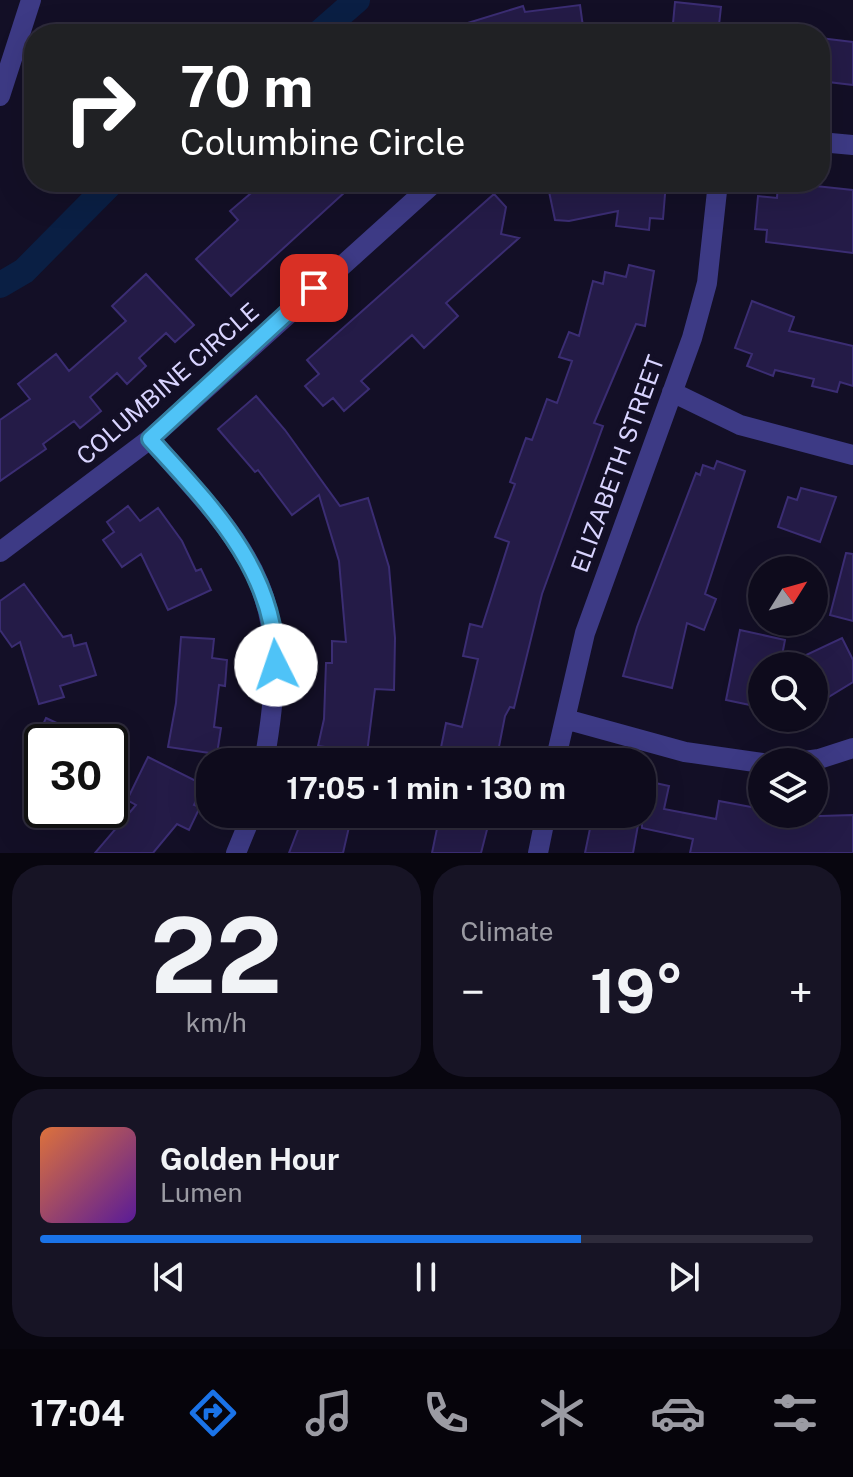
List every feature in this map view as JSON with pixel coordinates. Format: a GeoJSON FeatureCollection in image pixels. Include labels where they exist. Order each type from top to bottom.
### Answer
{"type":"FeatureCollection","features":[{"type":"Feature","properties":{"kind":"street"},"geometry":{"type":"LineString","coordinates":[[0,96],[31,0]]}},
{"type":"Feature","properties":{"kind":"street"},"geometry":{"type":"LineString","coordinates":[[830,143],[853,145]]}},
{"type":"Feature","properties":{"kind":"street","name":"COLUMBINE CIRCLE"},"geometry":{"type":"LineString","coordinates":[[0,552],[150,439],[424,192]]}},
{"type":"Feature","properties":{"kind":"street","name":"ELIZABETH STREET"},"geometry":{"type":"LineString","coordinates":[[558,748],[597,596],[672,392],[707,283],[717,192]]}},
{"type":"Feature","properties":{"kind":"street"},"geometry":{"type":"LineString","coordinates":[[672,392],[740,425],[853,455]]}},
{"type":"Feature","properties":{"kind":"street"},"geometry":{"type":"LineString","coordinates":[[150,439],[229,528],[255,572],[265,597],[274,625],[276,682],[266,748]]}},
{"type":"Feature","properties":{"kind":"street"},"geometry":{"type":"LineString","coordinates":[[565,719],[685,752],[748,761]]}},
{"type":"Feature","properties":{"kind":"street"},"geometry":{"type":"LineString","coordinates":[[828,756],[853,748]]}},
{"type":"Feature","properties":{"kind":"street"},"geometry":{"type":"LineString","coordinates":[[236,853],[246,828]]}},
{"type":"Feature","properties":{"kind":"street"},"geometry":{"type":"LineString","coordinates":[[538,853],[543,828]]}},
{"type":"Feature","properties":{"kind":"building"},"geometry":{"type":"Polygon","coordinates":[[[675,2],[721,7],[719,24],[673,24],[675,2]]]}},
{"type":"Feature","properties":{"kind":"building"},"geometry":{"type":"Polygon","coordinates":[[[580,5],[583,24],[464,24],[523,6],[525,12],[580,5]]]}},
{"type":"Feature","properties":{"kind":"building"},"geometry":{"type":"Polygon","coordinates":[[[830,39],[853,42],[853,85],[830,82],[830,39]]]}},
{"type":"Feature","properties":{"kind":"building"},"geometry":{"type":"Polygon","coordinates":[[[830,188],[853,190],[853,253],[766,242],[767,230],[755,229],[758,196],[777,198],[777,192],[830,192],[830,188]]]}},
{"type":"Feature","properties":{"kind":"building"},"geometry":{"type":"Polygon","coordinates":[[[252,192],[345,192],[231,296],[196,259],[238,220],[230,211],[252,192]]]}},
{"type":"Feature","properties":{"kind":"building"},"geometry":{"type":"Polygon","coordinates":[[[549,192],[665,192],[663,219],[650,218],[649,230],[616,226],[618,211],[569,221],[555,220],[549,192]]]}},
{"type":"Feature","properties":{"kind":"building"},"geometry":{"type":"Polygon","coordinates":[[[494,194],[506,207],[501,234],[519,238],[446,303],[458,316],[424,348],[412,335],[361,381],[369,389],[344,411],[333,398],[323,406],[305,386],[319,374],[307,360],[494,194]]]}},
{"type":"Feature","properties":{"kind":"building"},"geometry":{"type":"Polygon","coordinates":[[[629,265],[654,271],[645,326],[636,324],[594,423],[603,426],[542,594],[514,708],[510,707],[505,716],[499,748],[441,748],[446,723],[462,727],[478,659],[463,656],[470,624],[482,627],[509,542],[495,537],[515,484],[510,482],[526,438],[532,440],[547,399],[557,403],[572,361],[559,357],[569,332],[579,336],[593,281],[603,284],[605,272],[626,277],[629,265]]]}},
{"type":"Feature","properties":{"kind":"building"},"geometry":{"type":"Polygon","coordinates":[[[146,274],[194,325],[175,342],[166,333],[139,358],[146,366],[127,384],[117,373],[90,397],[101,411],[80,428],[74,421],[43,444],[46,449],[0,481],[0,420],[30,399],[18,384],[56,354],[69,371],[126,321],[112,306],[146,274]]]}},
{"type":"Feature","properties":{"kind":"building"},"geometry":{"type":"Polygon","coordinates":[[[752,301],[794,317],[789,331],[853,346],[853,386],[840,382],[837,392],[812,386],[814,379],[775,370],[773,376],[747,366],[752,354],[735,348],[752,301]]]}},
{"type":"Feature","properties":{"kind":"building"},"geometry":{"type":"Polygon","coordinates":[[[256,396],[285,430],[340,506],[368,498],[389,567],[395,638],[394,690],[375,689],[368,748],[318,746],[324,719],[326,663],[332,663],[332,641],[346,642],[339,561],[319,495],[292,515],[258,470],[255,472],[218,429],[256,396]]]}},
{"type":"Feature","properties":{"kind":"building"},"geometry":{"type":"Polygon","coordinates":[[[717,461],[745,471],[705,594],[716,599],[704,630],[687,623],[672,688],[623,676],[637,627],[696,473],[700,475],[703,465],[714,469],[717,461]]]}},
{"type":"Feature","properties":{"kind":"building"},"geometry":{"type":"Polygon","coordinates":[[[801,488],[836,497],[820,542],[778,527],[788,497],[797,500],[801,488]]]}},
{"type":"Feature","properties":{"kind":"building"},"geometry":{"type":"Polygon","coordinates":[[[128,506],[140,521],[158,508],[182,541],[196,571],[201,569],[211,590],[168,610],[141,554],[122,567],[103,540],[114,532],[107,522],[128,506]]]}},
{"type":"Feature","properties":{"kind":"building"},"geometry":{"type":"Polygon","coordinates":[[[846,553],[853,554],[853,621],[830,615],[846,553]]]}},
{"type":"Feature","properties":{"kind":"building"},"geometry":{"type":"Polygon","coordinates":[[[24,584],[63,637],[71,635],[74,646],[86,643],[96,675],[60,686],[64,697],[39,704],[20,642],[12,647],[0,630],[0,601],[24,584]]]}},
{"type":"Feature","properties":{"kind":"building"},"geometry":{"type":"Polygon","coordinates":[[[740,630],[748,632],[748,636],[785,640],[783,652],[748,652],[748,705],[726,700],[740,630]]]}},
{"type":"Feature","properties":{"kind":"building"},"geometry":{"type":"Polygon","coordinates":[[[181,637],[214,639],[212,658],[227,660],[225,686],[219,685],[214,727],[221,728],[218,748],[196,748],[196,751],[168,747],[176,703],[181,637]]]}},
{"type":"Feature","properties":{"kind":"building"},"geometry":{"type":"Polygon","coordinates":[[[842,638],[853,660],[853,682],[828,697],[828,652],[812,652],[842,638]]]}},
{"type":"Feature","properties":{"kind":"building"},"geometry":{"type":"Polygon","coordinates":[[[46,718],[59,724],[43,724],[46,718]]]}},
{"type":"Feature","properties":{"kind":"building"},"geometry":{"type":"Polygon","coordinates":[[[148,757],[196,781],[196,815],[189,830],[177,824],[153,853],[95,853],[116,828],[128,828],[128,814],[136,805],[128,798],[148,757]]]}},
{"type":"Feature","properties":{"kind":"building"},"geometry":{"type":"Polygon","coordinates":[[[656,783],[669,786],[664,809],[716,819],[719,801],[748,806],[748,828],[828,828],[828,816],[853,815],[853,853],[690,853],[693,839],[642,828],[656,828],[656,783]]]}},
{"type":"Feature","properties":{"kind":"building"},"geometry":{"type":"Polygon","coordinates":[[[299,828],[349,828],[343,853],[289,853],[299,828]]]}},
{"type":"Feature","properties":{"kind":"building"},"geometry":{"type":"Polygon","coordinates":[[[437,828],[487,828],[481,853],[432,853],[437,828]]]}},
{"type":"Feature","properties":{"kind":"building"},"geometry":{"type":"Polygon","coordinates":[[[590,828],[637,828],[633,853],[585,853],[590,828]]]}},
{"type":"Feature","properties":{"kind":"waterway"},"geometry":{"type":"LineString","coordinates":[[329,24],[357,0]]}},
{"type":"Feature","properties":{"kind":"waterway"},"geometry":{"type":"LineString","coordinates":[[0,285],[24,271],[102,192]]}},
{"type":"Feature","properties":{"kind":"route"},"geometry":{"type":"LineString","coordinates":[[276,665],[274,625],[255,572],[229,528],[150,439],[314,288]]}}]}
